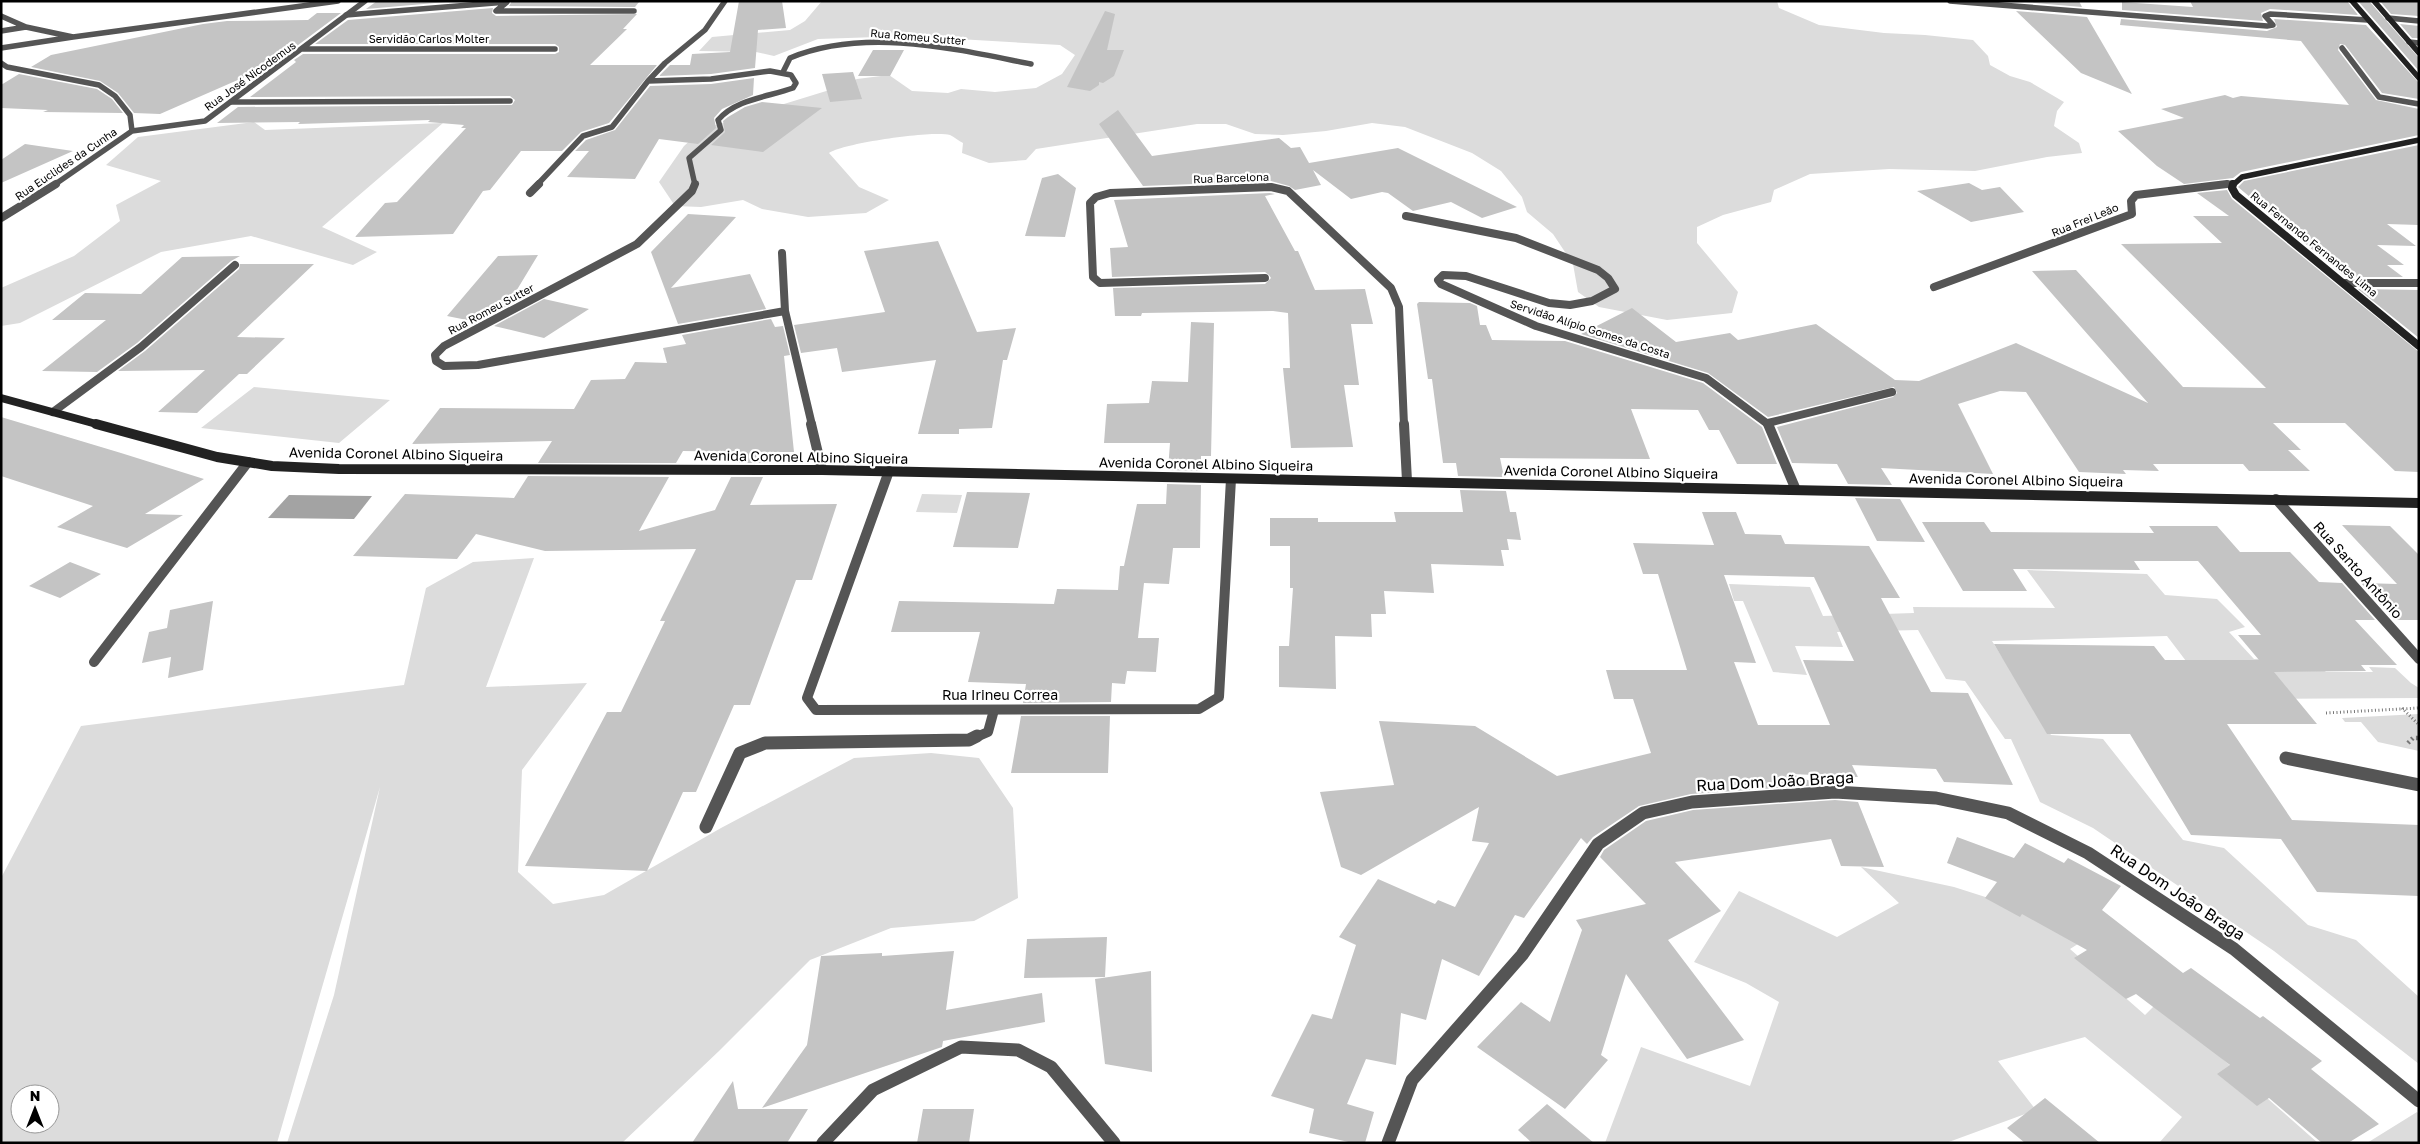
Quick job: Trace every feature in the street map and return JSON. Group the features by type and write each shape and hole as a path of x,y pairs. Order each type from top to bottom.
{"main road":[{"path":"2352,1 2419,78"},
{"path":"2374,1 2419,53"},
{"name":"Rua Fernando Fernandes Lima","path":"2419,140 2242,177 2233,183 2232,188 2236,194 2419,346"},
{"name":"Avenida Coronel Albino Siqueira","path":"1,398 217,457 272,466 889,471 2419,502"}],"street":[{"path":"1,48 304,3 338,1"},
{"name":"Rua José Nicodemus","path":"132,131 205,121 365,1"},
{"path":"530,194 583,136 612,127 664,63 705,30 725,1"},
{"path":"1950,1 2266,26 2273,25 2266,16 2270,14 2368,20"},
{"path":"346,15 507,2 496,11 634,11"},
{"path":"1,16 26,26 73,37"},
{"path":"2388,18 2419,21"},
{"path":"1,32 26,26"},
{"path":"2409,42 2419,43"},
{"name":"Rua Romeu Sutter","path":"785,311 478,365 444,366 436,361 435,355 444,346 637,244 692,192 695,185 689,158 694,150 715,138 722,130 718,120 722,113 738,105 792,88 796,83 792,75 783,72 790,58 813,49 880,44 976,53 1031,64"},
{"name":"Servidão Carlos Molter","path":"303,49 555,48"},
{"path":"2342,48 2379,97 2419,104"},
{"name":"Rua Euclides da Cunha","path":"1,63 7,66 99,85 115,96 130,115 132,131 74,172 1,218"},
{"path":"648,82 783,72"},
{"path":"231,102 510,101"},
{"name":"Rua Frei Leão","path":"1934,287 2132,214 2131,201 2136,195 2233,183"},
{"name":"Rua Barcelona","path":"1265,278 1100,283 1093,277 1090,203 1093,198 1099,195 1110,193 1271,187 1282,188 1288,191 1390,288 1400,307 1407,481"},
{"name":"Servidão Alípio Gomes da Costa","path":"1406,216 1516,238 1598,270 1608,278 1615,289 1601,299 1581,305 1567,306 1530,299 1460,275 1444,275 1438,280 1441,284 1494,309 1536,326 1706,378 1768,423"},
{"path":"782,253 785,311 822,470"},
{"path":"53,412 141,347 235,265"},
{"path":"2344,283 2419,284"},
{"path":"1796,490 1768,423 1892,392"},
{"path":"94,662 248,462"},
{"name":"Rua Irineu Correa","path":"889,471 807,698 816,710 1199,709 1219,697 1231,479"},
{"name":"Rua Santo Antônio","path":"2276,499 2419,659"},
{"path":"706,827 740,753 765,744 969,740 988,732 994,710"},
{"path":"2286,758 2419,785"},
{"name":"Rua Dom João Braga","path":"1388,1143 1412,1080 1522,955 1598,844 1643,813 1692,802 1835,792 1936,798 2008,813 2088,853 2234,949 2419,1101"},
{"path":"823,1143 873,1090 961,1047 1018,1050 1051,1067 1114,1143"}],"path":[{"path":"2402,708 2419,725"},
{"path":"2326,712 2419,708"},
{"path":"2408,744 2413,738 2419,738"}],"shaded area":[{"path":"822,1 1777,1 1779,8 1819,25 1884,33 1973,40 1988,56 1990,65 2010,76 2030,82 2064,102 2057,111 2054,126 2079,143 2082,153 2047,157 1975,171 1889,169 1810,174 1774,190 1771,202 1723,215 1697,227 1697,243 1738,292 1732,313 1667,320 1599,307 1578,292 1573,264 1553,234 1527,212 1522,197 1501,171 1472,153 1405,127 1372,123 1326,131 1283,135 1255,134 1226,124 1197,124 1036,149 1026,160 989,163 962,153 963,143 950,135 926,134 908,136 852,145 829,153 859,187 889,200 866,213 808,217 762,209 743,200 701,207 675,206 659,182 684,146 703,129 836,88 857,79 889,75 912,91 948,93 961,89 995,92 1036,88 1062,74 1075,55 1060,45 907,36 818,39 774,56 756,52 699,51 712,37 790,30 805,21"},
{"path":"254,122 265,130 443,123 322,227 377,252 353,265 251,236 161,252 20,323 1,326 1,288 74,256 120,221 116,205 161,181 106,165 138,137"},
{"path":"254,387 390,400 339,443 201,428"},
{"path":"922,494 962,495 957,513 916,512"},
{"path":"289,495 372,496 354,519 268,518"},
{"path":"534,558 486,687 587,683 522,770 518,872 553,904 604,895 721,828 854,758 931,753 979,758 1013,808 1018,898 974,921 891,928 810,960 719,1051 622,1143 287,1143 334,995 380,787 277,1143 1,1143 1,878 81,726 404,685 426,588 473,562"},
{"path":"2027,570 2147,574 2165,595 2217,599 2245,627 2229,632 2254,659 2310,657 2326,672 2373,672 2369,667 2395,668 2419,688 2419,698 2265,699 2186,661 2167,636 1992,641 2051,735 2103,739 2183,840 2224,848 2308,925 2356,940 2419,997 2419,1064 2274,951 2093,828 2040,802 2011,739 2005,739 1965,681 1946,679 1918,630 1837,632 1843,647 1795,646 1807,675 1773,672 1743,601 1734,601 1729,584 1810,587 1823,616 1914,613 1913,607 2055,608"},
{"path":"2419,714 2419,751 2378,742 2361,722 2345,722 2342,718"},
{"path":"1861,867 1954,887 2048,917 2100,930 2070,949 2145,1015 2158,1002 2318,1143 2159,1143 2182,1117 2085,1037 1998,1061 2036,1110 1946,1143 1605,1143 1641,1047 1750,1086 1779,1002 1746,983 1694,962 1739,891 1837,937 1899,903"},
{"path":"2417,1112 2419,1114 2419,1143 2367,1143"}],"building":[{"path":"377,1 458,1 366,9"},
{"path":"512,1 639,2 635,7 509,6"},
{"path":"739,1 782,1 786,28 758,30 755,68 711,74 659,76 670,65 690,65 692,54 730,52"},
{"path":"2013,1 2079,1 2082,7"},
{"path":"2190,1 2347,1 2358,15 2270,9 2261,13 2263,21 2122,10 2122,2 2193,7"},
{"path":"2358,1 2369,1 2419,58 2419,71"},
{"path":"2380,1 2419,1 2419,16 2391,14"},
{"path":"493,8 492,13 496,16 637,14 623,29 627,29 590,65 657,65 609,123 581,132 562,151 521,151 490,190 483,191 453,234 355,237 385,203 397,202 466,128 461,128 464,125 428,122 430,120 298,124 300,122 217,123 238,107 512,105 515,100 510,96 250,97 296,62 294,60 303,54 555,54 559,52 559,47 555,44 315,44 348,20"},
{"path":"1105,11 1115,14 1107,50 1124,50 1114,76 1103,83 1099,82 1099,85 1090,91 1067,87"},
{"path":"2016,11 2087,17 2132,94 2081,73"},
{"path":"317,13 341,13 270,66 160,114 134,113 118,93 100,81 31,67 51,55 203,24 227,21 308,20"},
{"path":"2121,19 2267,31 2277,27 2274,19 2366,25 2419,83 2419,99 2382,93 2345,45 2340,44 2338,50 2376,100 2419,109 2419,135 2241,172 2233,178 2184,184 2157,166 2118,131 2184,118 2161,109 2225,95 2233,98 2241,96 2349,105 2301,41 2120,25"},
{"path":"2400,24 2419,26 2419,38 2412,38"},
{"path":"873,50 904,50 890,76 858,76"},
{"path":"853,72 862,99 830,102 822,74"},
{"path":"19,74 97,89 112,99 123,113 43,112 48,110 1,108 1,85"},
{"path":"754,78 753,95 722,109 714,118 716,128 698,144 659,139 635,179 567,177 589,151 575,151 586,140 615,130 650,86 711,84"},
{"path":"762,102 822,108 763,152 711,145 725,132 723,121 745,107"},
{"path":"1118,110 1152,156 1279,138 1291,148 1300,147 1309,163 1398,148 1517,207 1482,218 1451,202 1413,211 1388,193 1382,192 1351,199 1313,170 1321,185 1295,190 1289,186 1271,181 1143,186 1099,124"},
{"path":"25,144 73,151 1,183 1,160"},
{"path":"2419,145 2419,225 2387,224 2416,246 2377,245 2404,265 2387,265 2403,277 2345,277 2238,187 2244,181"},
{"path":"1058,174 1076,188 1065,237 1025,236 1042,178"},
{"path":"1969,183 1982,190 2000,187 2024,212 1971,222 1917,191"},
{"path":"2227,190 2232,199 2419,352 2419,472 2395,471 2345,423 2273,423 2301,450 2288,450 2310,471 2249,471 2243,464 2153,464 2159,471 2123,470 2126,474 2079,472 2026,392 2000,391 1958,404 1993,474 1881,468 1892,485 1848,484 1837,464 1792,463 1777,427 1893,397 1897,393 1894,387 1768,417 1708,373 1581,334 1632,308 1676,342 1730,333 1738,340 1816,324 1895,380 1919,381 2016,343 2148,403 2032,271 2076,270 2183,387 2266,388 2121,244 2222,243 2193,216 2229,216 2197,193"},
{"path":"1275,194 1265,196 1295,251 1298,251 1315,290 1365,289 1373,324 1351,324 1359,385 1344,385 1353,447 1291,448 1283,368 1290,368 1288,313 1273,311 1142,313 1141,316 1115,316 1113,288 1265,284 1271,278 1265,272 1112,277 1110,248 1128,247 1114,200"},
{"path":"688,214 736,217 671,288 750,274 766,309 678,324 651,252"},
{"path":"938,241 977,332 1016,328 1007,360 1003,360 992,428 959,429 959,434 918,434 936,360 842,372 837,348 801,353 794,325 885,312 864,251"},
{"path":"538,255 515,293 528,295 477,322 447,316 498,256"},
{"path":"240,256 231,261 137,343 97,372 42,371 106,320 52,320 85,293 141,294 182,257"},
{"path":"240,264 314,264 237,337 285,338 247,374 239,374 197,413 158,412 205,370 118,371 145,351 239,269"},
{"path":"2358,289 2419,290 2419,338"},
{"path":"544,299 589,309 544,338 494,326"},
{"path":"1419,302 1470,303 1477,306 1480,325 1486,325 1492,340 1565,341 1703,383 1762,427 1777,464 1737,464 1719,430 1709,430 1698,410 1631,409 1650,459 1500,458 1504,477 1458,476 1456,463 1443,463 1432,379 1428,379 1417,304"},
{"path":"771,319 775,327 783,326 790,355 784,356 794,452 774,452 769,463 738,463 744,452 683,451 676,463 538,463 552,441 412,444 440,408 574,409 591,380 625,379 635,362 667,363 663,348 686,344 682,335"},
{"path":"1191,322 1214,323 1211,456 1201,456 1201,471 1168,470 1170,443 1104,443 1107,404 1149,403 1152,381 1188,382"},
{"path":"1,417 204,479 145,514 183,515 127,548 57,527 93,506 1,476"},
{"path":"528,476 669,477 639,531 715,510 731,477 763,477 750,505 837,504 812,580 796,580 750,705 734,705 696,792 683,792 647,871 525,866 607,712 621,712 665,621 660,621 696,549 545,551 476,534 457,559 353,556 405,494 514,498"},
{"path":"1167,484 1201,485 1200,548 1173,548 1169,584 1144,583 1138,638 1159,638 1156,672 1127,671 1125,684 1112,683 1111,702 1023,703 1026,684 968,682 980,632 891,632 899,601 1054,604 1057,589 1118,590 1120,566 1124,566 1137,504 1166,504"},
{"path":"1460,490 1506,491 1510,512 1516,512 1521,540 1507,539 1509,550 1501,550 1504,566 1431,564 1434,593 1384,591 1386,614 1371,614 1372,637 1335,636 1336,689 1279,687 1279,646 1289,646 1293,588 1290,588 1290,546 1270,546 1270,518 1318,518 1318,522 1396,522 1394,512 1463,512"},
{"path":"967,492 1030,493 1018,548 953,547"},
{"path":"1855,498 1900,499 1925,542 1877,541"},
{"path":"1702,512 1736,512 1745,534 1781,535 1785,544 1869,546 1900,598 1881,598 1931,692 1968,693 2013,785 1944,782 1936,769 1852,765 1858,777 1792,774 1821,785 1691,794 1639,806 1593,837 1587,844 1581,838 1524,918 1515,915 1479,976 1442,959 1426,1020 1401,1013 1396,1065 1366,1059 1347,1104 1374,1112 1365,1143 1353,1143 1309,1133 1314,1109 1271,1096 1312,1014 1332,1019 1356,945 1339,937 1378,879 1435,904 1438,900 1455,907 1489,843 1472,841 1479,807 1361,875 1341,867 1320,792 1394,785 1379,721 1475,726 1557,776 1651,753 1633,699 1614,699 1606,670 1687,670 1658,574 1643,574 1633,543 1714,545","holes":["1724,575 1814,577 1854,661 1803,660 1830,725 1758,725 1734,662 1756,663"]},
{"path":"1922,522 1984,522 1991,532 2154,533 2149,526 2217,526 2240,552 2290,552 2319,582 2342,583 2375,620 2355,620 2397,665 2361,665 2366,671 2274,672 2317,724 2227,724 2292,820 2419,825 2419,896 2317,892 2281,839 2191,835 2130,734 2047,734 1994,644 2154,646 2165,660 2259,660 2238,635 2261,635 2198,561 2134,561 2140,570 2013,569 2027,591 1963,591"},
{"path":"2342,525 2390,526 2419,555 2419,620 2394,620 2361,583 2397,584"},
{"path":"70,562 101,574 60,598 29,586"},
{"path":"213,601 203,670 168,678 171,657 142,663 149,632 167,628 170,610"},
{"path":"1021,716 1110,716 1108,773 1011,773"},
{"path":"1835,800 1858,802 1884,867 1841,866 1831,839 1675,862 1721,911 1668,940 1744,1040 1687,1059 1626,974 1601,1055 1608,1060 1565,1109 1477,1047 1521,1002 1550,1022 1582,930 1576,920 1646,904 1600,857 1604,850 1646,821 1693,810"},
{"path":"1957,837 2014,858 2025,843 2064,863 2068,858 2121,886 2102,910 2183,973 2191,968 2260,1018 2263,1016 2322,1061 2311,1069 2379,1124 2348,1143 2322,1143 2269,1098 2257,1106 2217,1074 2230,1065 2136,994 2126,999 2074,958 2087,950 2022,914 2020,917 1985,898 1997,882 1947,863"},
{"path":"1107,937 1105,977 1024,978 1027,939"},
{"path":"954,951 946,1010 1042,993 1045,1022 943,1041 942,1047 762,1108 807,1045 821,956 882,953 882,956"},
{"path":"1151,971 1152,1072 1105,1064 1095,979"},
{"path":"733,1081 738,1109 808,1109 787,1143 692,1143"},
{"path":"2045,1098 2100,1143 2025,1143 2007,1128"},
{"path":"1547,1104 1594,1143 1532,1143 1518,1130"},
{"path":"923,1109 974,1109 969,1143 917,1143"}]}
